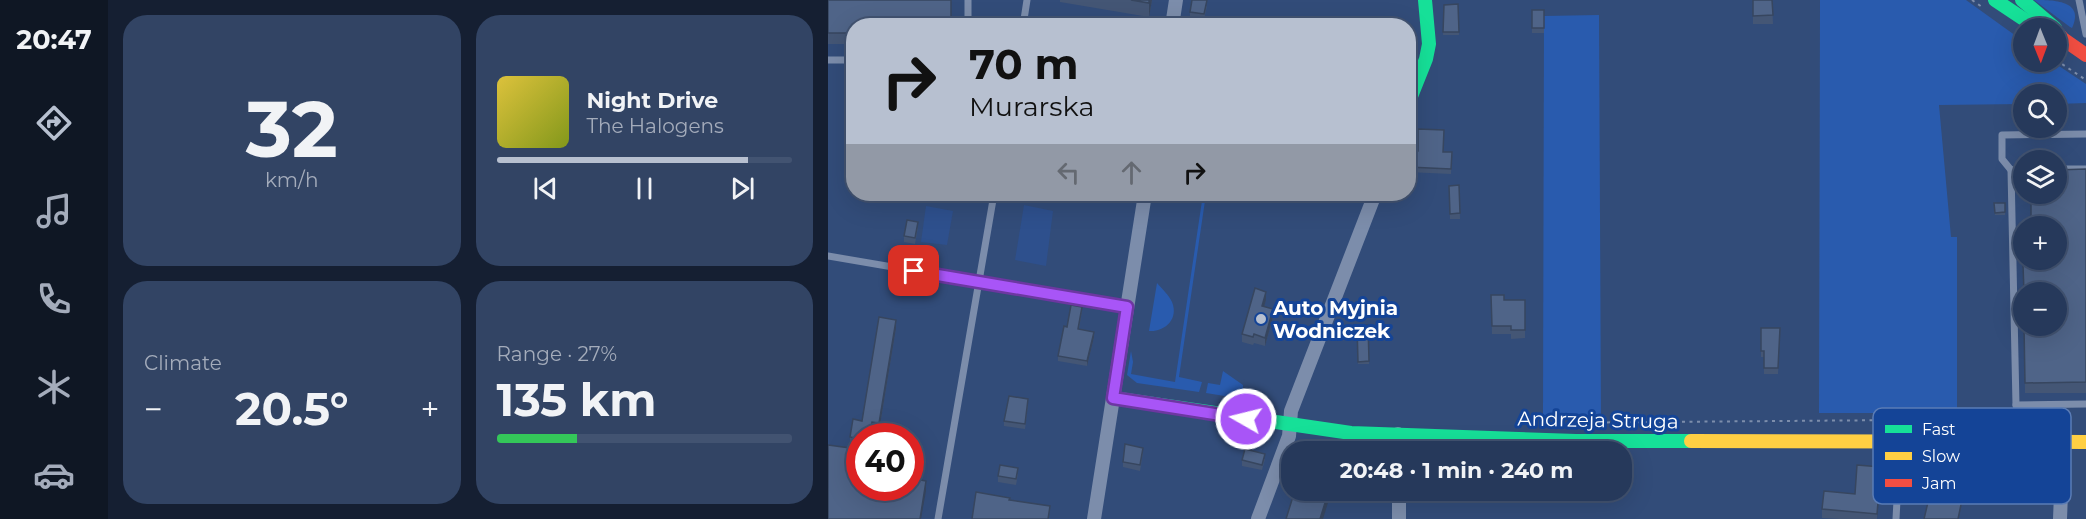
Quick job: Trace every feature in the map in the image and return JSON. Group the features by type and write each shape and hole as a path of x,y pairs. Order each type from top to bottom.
{"street":[{"path":"1173,18 1176,0"},
{"path":"1416,84 1429,44 1425,0"},
{"path":"1995,0 2022,18"},
{"path":"2022,0 2044,18"},
{"path":"2067,41 2086,55"},
{"path":"1094,519 1144,201"},
{"path":"1258,519 1290,436 1292,411 1372,201"},
{"name":"Andrzeja Struga","path":"1113,398 1351,432 1576,441 1873,440"},
{"path":"1398,434 1398,441"},
{"name":"Andrzeja Struga","path":"2071,443 2086,442"},
{"path":"1399,501 1399,519"},
{"path":"2060,519 2061,504"}],"lane":[{"path":"968,0 968,18"},
{"path":"1024,18 1027,0"},
{"path":"2079,0 2086,34"},
{"path":"828,60 846,60"},
{"path":"2017,408 2011,170 2002,159 2002,135 2086,134"},
{"path":"2067,169 2086,169"},
{"path":"938,519 993,201"},
{"path":"828,256 1127,307"},
{"path":"2016,405 2086,404"},
{"path":"1896,519 1897,504"}],"path":[{"path":"2067,67 2086,80"}],"shaded area":[{"path":"1820,0 1966,0 2013,34 2013,72 2067,71 2086,84 2086,103 2067,104 2067,84 2013,84 2013,104 1939,105 1951,237 1957,237 1957,408 1873,408 1873,413 1819,413"},
{"path":"2034,0 2058,1 2071,7 2075,19 2072,28 2067,25 2067,18 2058,18"},
{"path":"1599,15 1601,416 1543,416 1544,16"},
{"path":"1202,201 1205,201 1179,377 1202,382 1199,392 1137,383 1127,375 1131,351 1133,362 1131,374 1175,382"},
{"path":"1024,205 1053,211 1046,266 1015,260"},
{"path":"926,206 953,211 947,245 921,242"},
{"path":"1157,283 1171,299 1174,314 1165,327 1149,331"},
{"path":"1223,371 1243,385 1243,399 1206,393 1208,383 1220,385"}],"building":[{"path":"828,0 951,0 951,18 846,18 846,33 828,33"},
{"path":"1131,0 1149,0 1149,3"},
{"path":"1192,0 1207,0 1204,14 1190,12"},
{"path":"1753,0 1772,0 1773,15 1753,16"},
{"path":"1458,4 1459,32 1443,32 1444,5"},
{"path":"1532,10 1544,10 1544,28 1532,28"},
{"path":"1418,129 1444,130 1443,152 1452,152 1451,169 1416,167 1416,151 1418,151"},
{"path":"2086,169 2086,382 2025,383 2024,336 2067,336 2067,282 2024,282 2023,270 2067,270 2067,216 2031,216 2031,204 2067,204 2067,170"},
{"path":"1459,185 1460,213 1450,214 1449,186"},
{"path":"1994,203 2005,203 2005,212 1995,213"},
{"path":"907,220 918,222 915,238 904,236"},
{"name":"Auto Myjnia Wodniczek","path":"1255,288 1266,292 1262,306 1273,309 1265,338 1254,334 1253,337 1242,334"},
{"path":"1491,295 1504,295 1504,300 1525,300 1525,330 1511,330 1511,326 1492,326"},
{"path":"1071,305 1082,307 1078,329 1094,332 1087,361 1058,356"},
{"path":"879,317 896,320 879,423 852,423 853,419 862,421"},
{"path":"1357,325 1368,325 1369,361 1358,362"},
{"path":"1761,328 1780,328 1778,368 1764,368"},
{"path":"1009,396 1028,399 1025,424 1004,421"},
{"path":"1125,444 1143,448 1140,465 1123,462"},
{"path":"828,445 846,447 846,501 923,501 920,519 828,519"},
{"path":"1245,449 1265,454 1262,465 1242,460"},
{"path":"1000,465 1018,468 1016,479 998,476"},
{"path":"1857,465 1873,466 1873,504 1878,504 1877,514 1822,509 1824,491 1855,494"},
{"path":"976,492 1050,506 1048,519 972,519"},
{"path":"1292,501 1326,501 1320,519 1286,519"},
{"path":"1928,504 1961,504 1958,519 1924,519"}],"traffic: fast":[{"path":"1416,84 1429,44 1425,0"},
{"path":"1995,0 2022,18"},
{"path":"2022,0 2043,18"},
{"path":"1113,398 1351,433 1576,441 1691,441"}],"traffic: slow":[{"path":"1691,441 1873,441"},
{"path":"2071,442 2086,442"}],"traffic: jam":[{"path":"2067,42 2086,55"}],"place":[{"name":"Auto Myjnia Wodniczek","path":"1261,319"}],"route":[{"path":"914,271 1127,307 1113,398 1246,419"}]}
